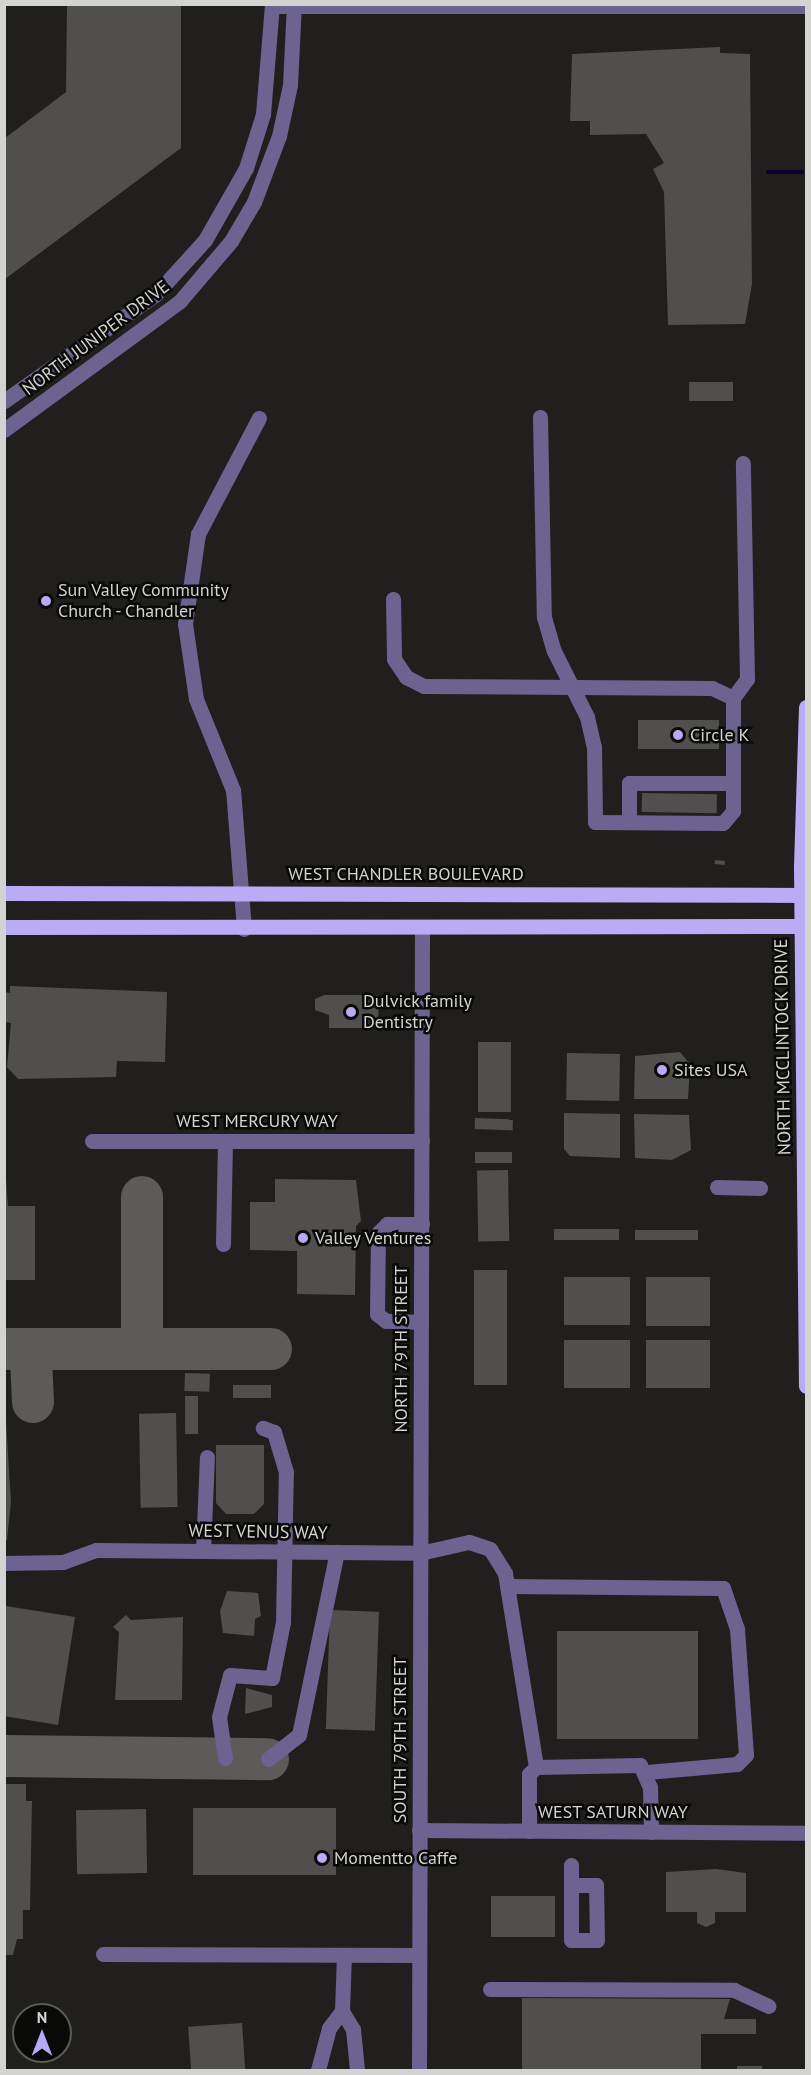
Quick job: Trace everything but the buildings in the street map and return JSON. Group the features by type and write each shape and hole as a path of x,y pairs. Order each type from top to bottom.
{"main road":[{"name":"NORTH MCCLINTOCK DRIVE","path":"807,707 804,895 807,1386"},
{"name":"WEST CHANDLER BOULEVARD","path":"4,893 804,895"},
{"path":"4,927 244,929 804,926"}],"street":[{"path":"272,5 807,6"},
{"name":"NORTH JUNIPER DRIVE","path":"4,400 137,309 206,240 246,168 267,93 272,5"},
{"name":"NORTH JUNIPER DRIVE","path":"4,430 151,325 217,261 255,201 287,106 294,5"},
{"path":"137,309 151,325"},
{"path":"540,417 544,617 554,651 576,687 594,747 595,822 723,823 734,811 733,698 747,679 743,463"},
{"path":"244,929 243,893 233,790 196,699 185,624 198,534 259,418"},
{"path":"393,598 394,659 406,677 424,686 712,688 733,698"},
{"path":"629,822 629,783 733,783"},
{"name":"NORTH 79TH STREET","path":"420,1553 422,928"},
{"name":"WEST MERCURY WAY","path":"92,1141 422,1141"},
{"path":"223,1244 225,1141"},
{"path":"717,1186 760,1188"},
{"path":"421,1322 386,1321 377,1314 378,1233 387,1224 422,1224"},
{"path":"225,1758 219,1718 230,1675 273,1678 289,1552 286,1472 274,1432 263,1428"},
{"path":"203,1551 207,1457"},
{"name":"WEST VENUS WAY","path":"4,1563 63,1562 96,1550 420,1553 469,1542 490,1549 507,1586 536,1767"},
{"path":"268,1759 299,1735 337,1552"},
{"name":"SOUTH 79TH STREET","path":"419,2070 420,1553"},
{"path":"507,1586 723,1588 737,1629 746,1755 737,1764 647,1772"},
{"path":"529,1831 530,1774 536,1767 639,1765 647,1772 651,1832"},
{"name":"WEST SATURN WAY","path":"419,1830 807,1833"},
{"path":"571,1864 571,1885"},
{"path":"103,1954 419,1955"},
{"path":"344,1955 342,2011 353,2029 357,2070"},
{"path":"490,1989 734,1990 768,2006"},
{"path":"318,2070 329,2028 342,2011"}],"waterway":[{"path":"768,172 802,172"}],"taxiway":[{"path":"142,1197 142,1349"},
{"path":"4,1349 271,1349"},
{"path":"21,1349 31,1359 33,1402"},
{"path":"4,1756 268,1759"}],"place":[{"name":"Sun Valley Community Church - Chandler","path":"46,601"},
{"name":"Circle K","path":"678,735"},
{"name":"Dulvick family Dentistry","path":"351,1012"},
{"name":"Sites USA","path":"662,1070"},
{"name":"Valley Ventures","path":"303,1238"},
{"name":"Momentto Caffe","path":"322,1858"}]}
